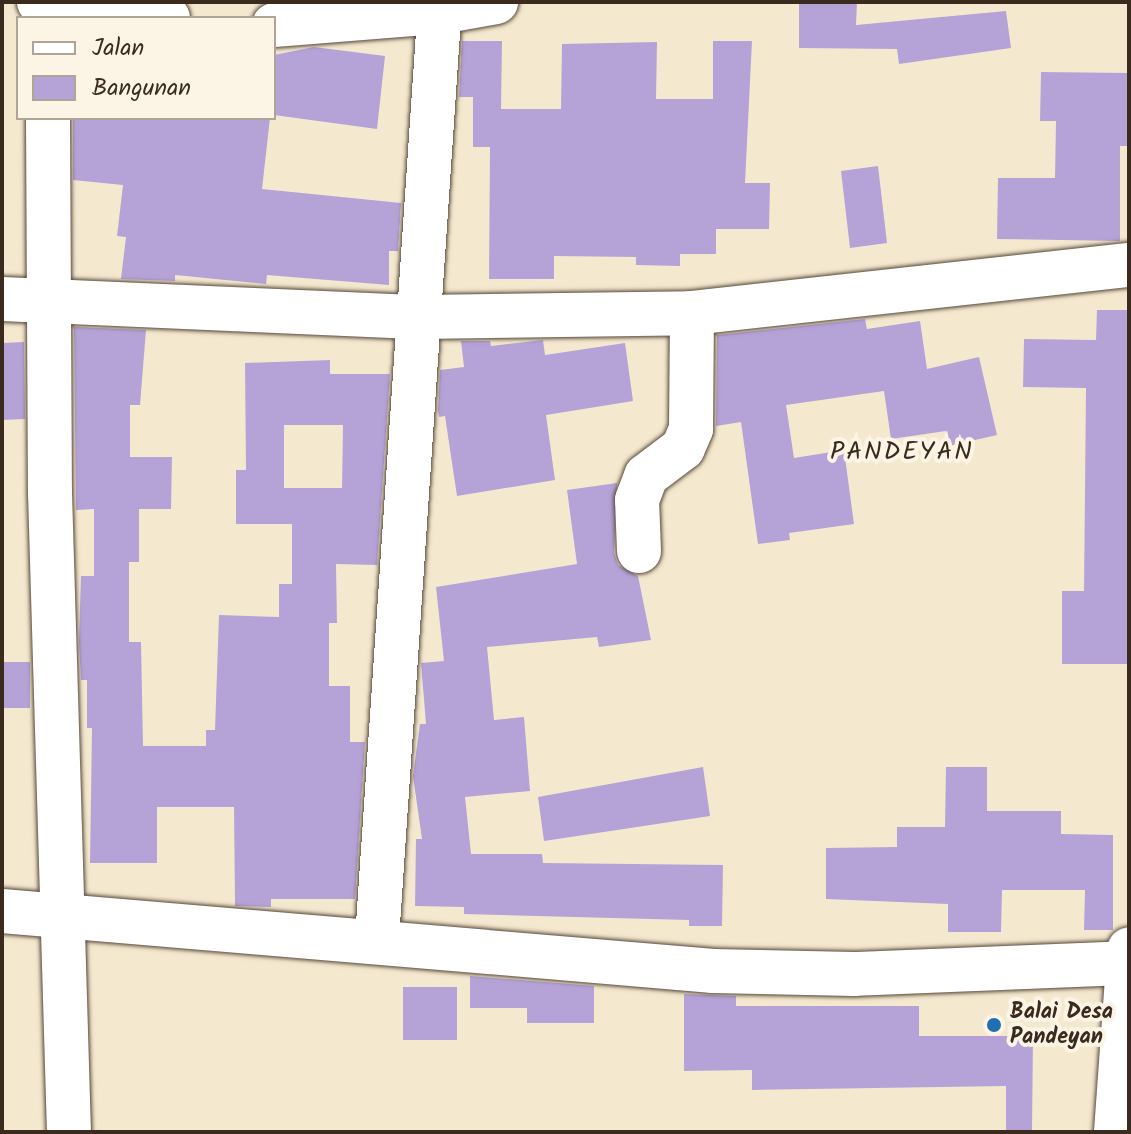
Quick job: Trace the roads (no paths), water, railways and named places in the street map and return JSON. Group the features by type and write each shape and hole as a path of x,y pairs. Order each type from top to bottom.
{"street":[{"path":"39,2 153,16"},
{"path":"276,25 496,2"},
{"path":"377,939 440,7"},
{"path":"48,120 57,838 64,914 69,1132"},
{"path":"2,299 420,317 692,313 1129,265"},
{"path":"639,551 637,500 646,476 683,448 691,429 692,313"},
{"path":"2,911 377,939 753,972 854,974 1128,956 1116,1132"}],"place":[{"name":"Balai Desa Pandeyan","path":"994,1025"}],"district":[{"name":"PANDEYAN","path":"902,453"}]}
